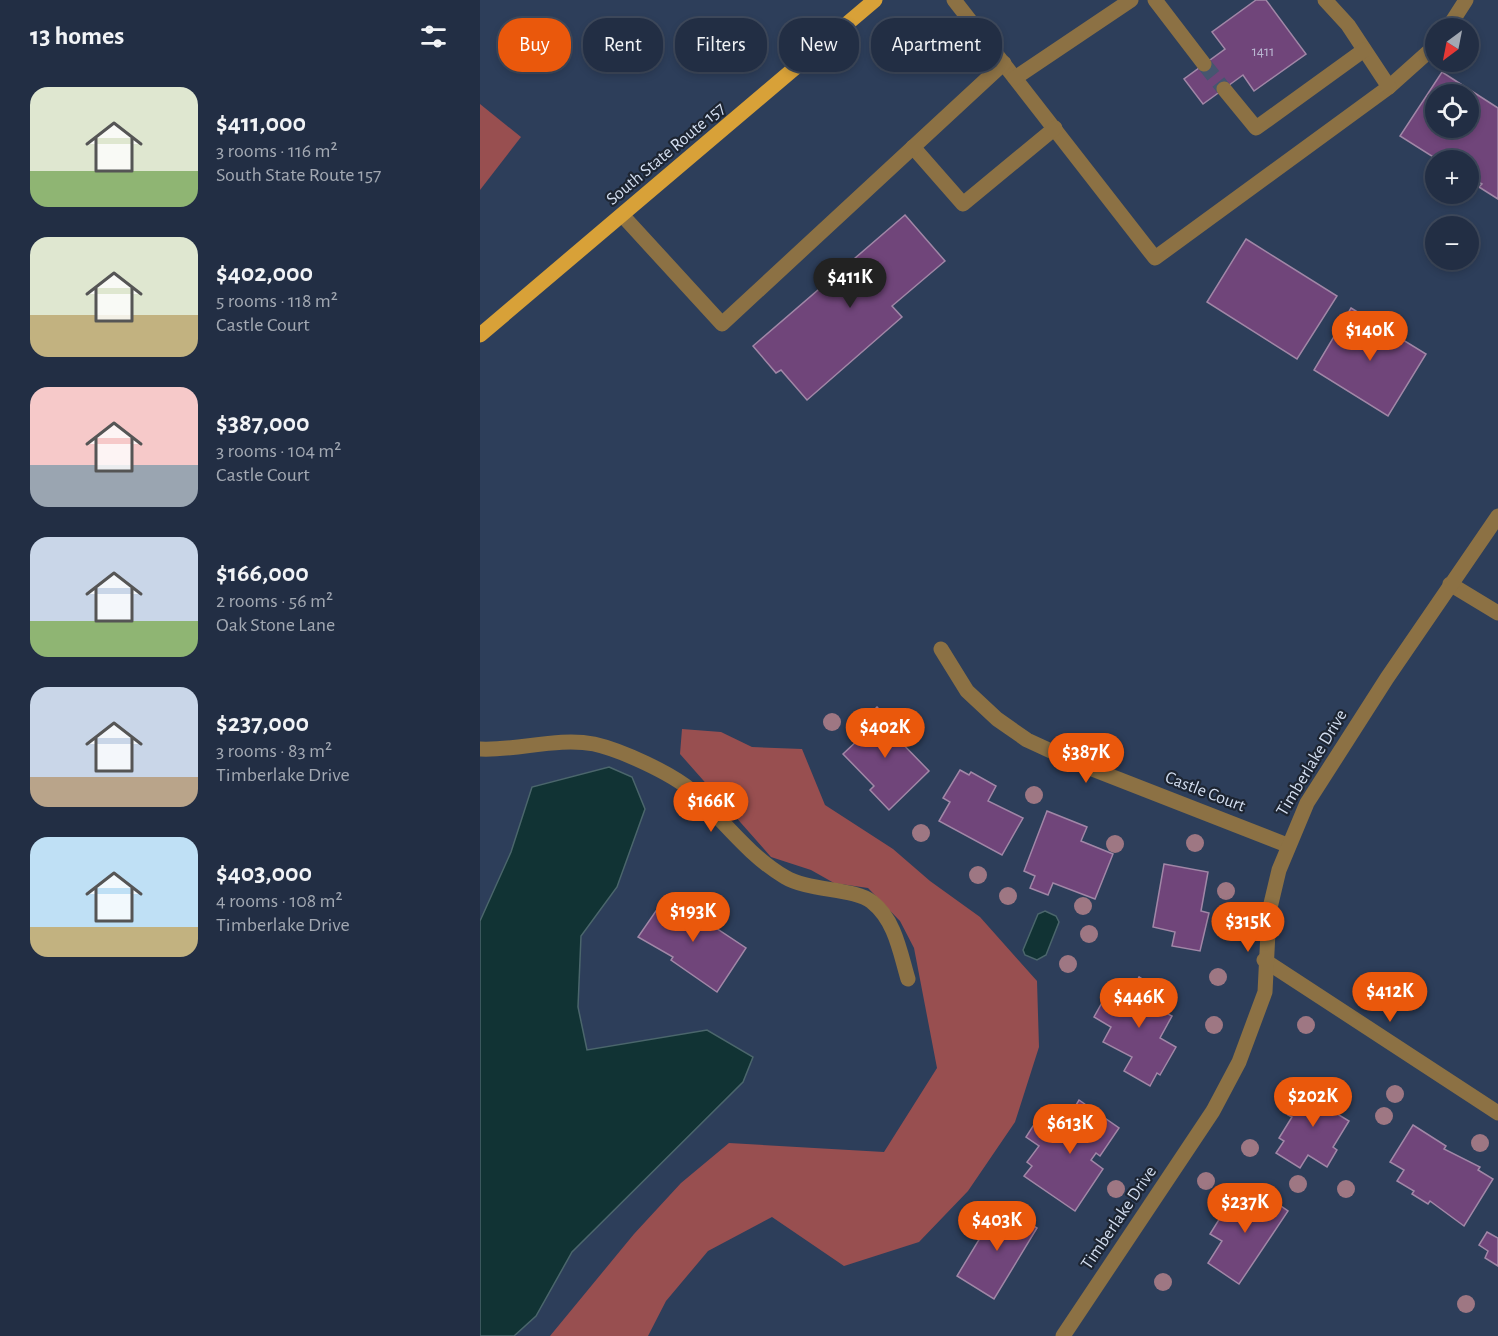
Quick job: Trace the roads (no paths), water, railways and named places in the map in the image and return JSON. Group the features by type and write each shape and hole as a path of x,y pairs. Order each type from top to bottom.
{"main road":[{"name":"South State Route 157","path":"480,335 875,0"}],"street":[{"path":"954,0 1155,258 1389,87 1425,55"},
{"path":"1015,78 1131,0"},
{"path":"1155,0 1204,64"},
{"path":"1325,0 1348,25 1389,87"},
{"path":"1454,18 1466,0"},
{"path":"1224,89 1256,128 1364,50"},
{"path":"622,216 722,324 1004,63"},
{"path":"913,147 963,204 1055,128"},
{"name":"Timberlake Drive","path":"1064,1336 1214,1111 1239,1062 1265,992 1264,960 1269,912 1287,844 1313,793 1450,584 1498,516"},
{"path":"1450,584 1498,613"},
{"name":"Castle Court","path":"940,649 967,691 997,719 1028,740 1088,767 1287,844"},
{"path":"480,749 562,743 593,744 667,775 690,789 760,860 788,879 871,900 885,914 894,932 908,979"},
{"path":"1264,960 1498,1113"}],"tunnel":[{"path":"1204,64 1224,89"}]}
